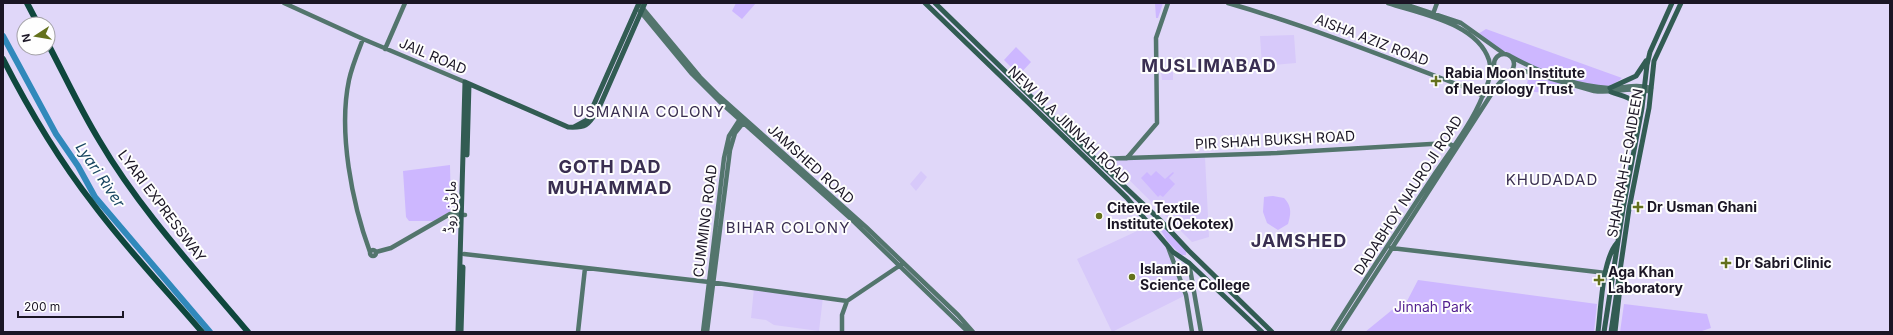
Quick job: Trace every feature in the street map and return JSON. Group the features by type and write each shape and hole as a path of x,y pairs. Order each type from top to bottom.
{"highway":[{"path":"27,3 34,16"},
{"name":"LYARI EXPRESSWAY","path":"54,56 99,140 125,180 162,230 248,332"},
{"path":"3,59 17,87 64,163 93,205 202,332"}],"main road":[{"name":"NEW M A JINNAH ROAD","path":"925,3 1127,198 1178,257 1189,263 1262,332"},
{"name":"NEW M A JINNAH ROAD","path":"935,3 1096,160 1160,220 1189,251 1272,332"},
{"name":"SHAHRAH-E-QAIDEEN","path":"1604,332 1630,168 1640,123 1650,52 1672,3"},
{"name":"SHAHRAH-E-QAIDEEN","path":"1611,332 1621,259 1657,54 1681,3"},
{"name":"JAIL ROAD","path":"467,83 573,128 587,120 641,6"},
{"path":"1610,90 1636,76 1641,71 1650,52"},
{"path":"461,332 467,83"},
{"path":"1610,90 1634,101 1637,105 1640,123"},
{"name":"مارٹن روڈ","path":"458,332 464,214"},
{"path":"1598,332 1606,273 1611,250 1618,242"},
{"path":"1615,332 1623,277 1621,259"}],"street":[{"name":"JAIL ROAD","path":"284,3 294,5 385,49 467,83"},
{"path":"385,49 406,3"},
{"path":"1127,158 1157,123 1156,38 1168,3"},
{"name":"AISHA AZIZ ROAD","path":"1228,3 1283,19 1364,48 1472,90 1483,96"},
{"path":"1388,3 1461,28 1478,41 1497,72 1504,74 1529,72 1591,90 1644,88"},
{"path":"1401,3 1462,23 1503,53 1525,64 1575,82 1610,90 1638,84 1650,90"},
{"path":"1433,14 1437,3"},
{"name":"JAMSHED ROAD","path":"641,6 700,77 742,121 902,264 973,332"},
{"path":"363,39 349,80 346,135 350,180 367,241 373,251 391,248 450,214 464,214"},
{"path":"1492,65 1497,56 1503,53"},
{"path":"1502,80 1510,73 1514,65 1510,56"},
{"name":"DADABHOY NAUROJI ROAD","path":"1332,332 1453,146 1483,96 1492,65"},
{"path":"1338,332 1391,248 1502,80 1504,74"},
{"name":"CUMMING ROAD","path":"707,332 726,146 730,136 742,121"},
{"name":"PIR SHAH BUKSH ROAD","path":"1096,160 1277,153 1448,143 1453,146"},
{"path":"1167,246 1186,295 1192,332"},
{"path":"1391,248 1606,273"},
{"path":"464,254 711,282 847,301"},
{"path":"1189,263 1201,332"},
{"path":"842,332 842,315 847,301 902,264"},
{"name":"JAMSHED ROAD","path":"902,264 968,332"},
{"path":"578,332 585,268"},
{"name":"CUMMING ROAD","path":"702,332 711,282"}],"shaded area":[{"path":"1294,35 1296,63 1262,66 1260,36"},
{"path":"1161,72 1173,72 1173,80 1162,80"},
{"path":"1205,157 1209,237 1192,242 1109,160"},
{"path":"921,171 927,177 916,191 910,184"},
{"name":"Islamia Science College","path":"1150,225 1167,246 1186,295 1112,332 1077,259"},
{"path":"754,288 823,297 819,331 774,325 766,320 751,318"}],"green space":[{"path":"736,3 756,3 742,19 732,11"},
{"path":"1155,3 1163,3 1158,18 1156,18"},
{"path":"1486,29 1622,78 1609,86 1594,87 1552,75 1499,51 1478,34"},
{"path":"1016,47 1031,62 1019,75 1004,60"},
{"path":"1529,72 1575,86 1574,96 1526,91"},
{"path":"450,165 451,211 433,221 409,221 406,217 403,171"},
{"path":"1156,171 1165,179 1173,172 1174,173 1169,178 1175,184 1163,197 1160,195 1158,197 1141,178 1147,172 1151,176"},
{"path":"1273,196 1284,198 1287,201 1290,210 1288,224 1278,230 1267,223 1263,212 1264,197"},
{"path":"1161,226 1186,250 1186,255 1181,255 1168,242 1160,229"},
{"name":"Jinnah Park","path":"1418,280 1597,304 1594,332 1365,332 1403,301 1406,303"},
{"path":"1624,304 1707,314 1711,328 1699,332 1620,332"}],"waterway":[{"name":"Lyari River","path":"3,36 56,134 78,166 95,197 210,332"}],"place":[{"name":"Rabia Moon Institute of Neurology Trust","path":"1436,81"},
{"name":"Dr Usman Ghani","path":"1638,207"},
{"name":"Citeve Textile Institute (Oekotex)","path":"1099,216"},
{"name":"Dr Sabri Clinic","path":"1726,263"},
{"name":"Islamia Science College","path":"1132,277"},
{"name":"Aga Khan Laboratory","path":"1599,280"}],"district":[{"name":"MUSLIMABAD","path":"1209,66"},
{"name":"USMANIA COLONY","path":"649,112"},
{"name":"GOTH DAD MUHAMMAD","path":"610,177"},
{"name":"KHUDADAD","path":"1552,180"},
{"name":"BIHAR COLONY","path":"788,228"},
{"name":"JAMSHED","path":"1299,241"}]}
